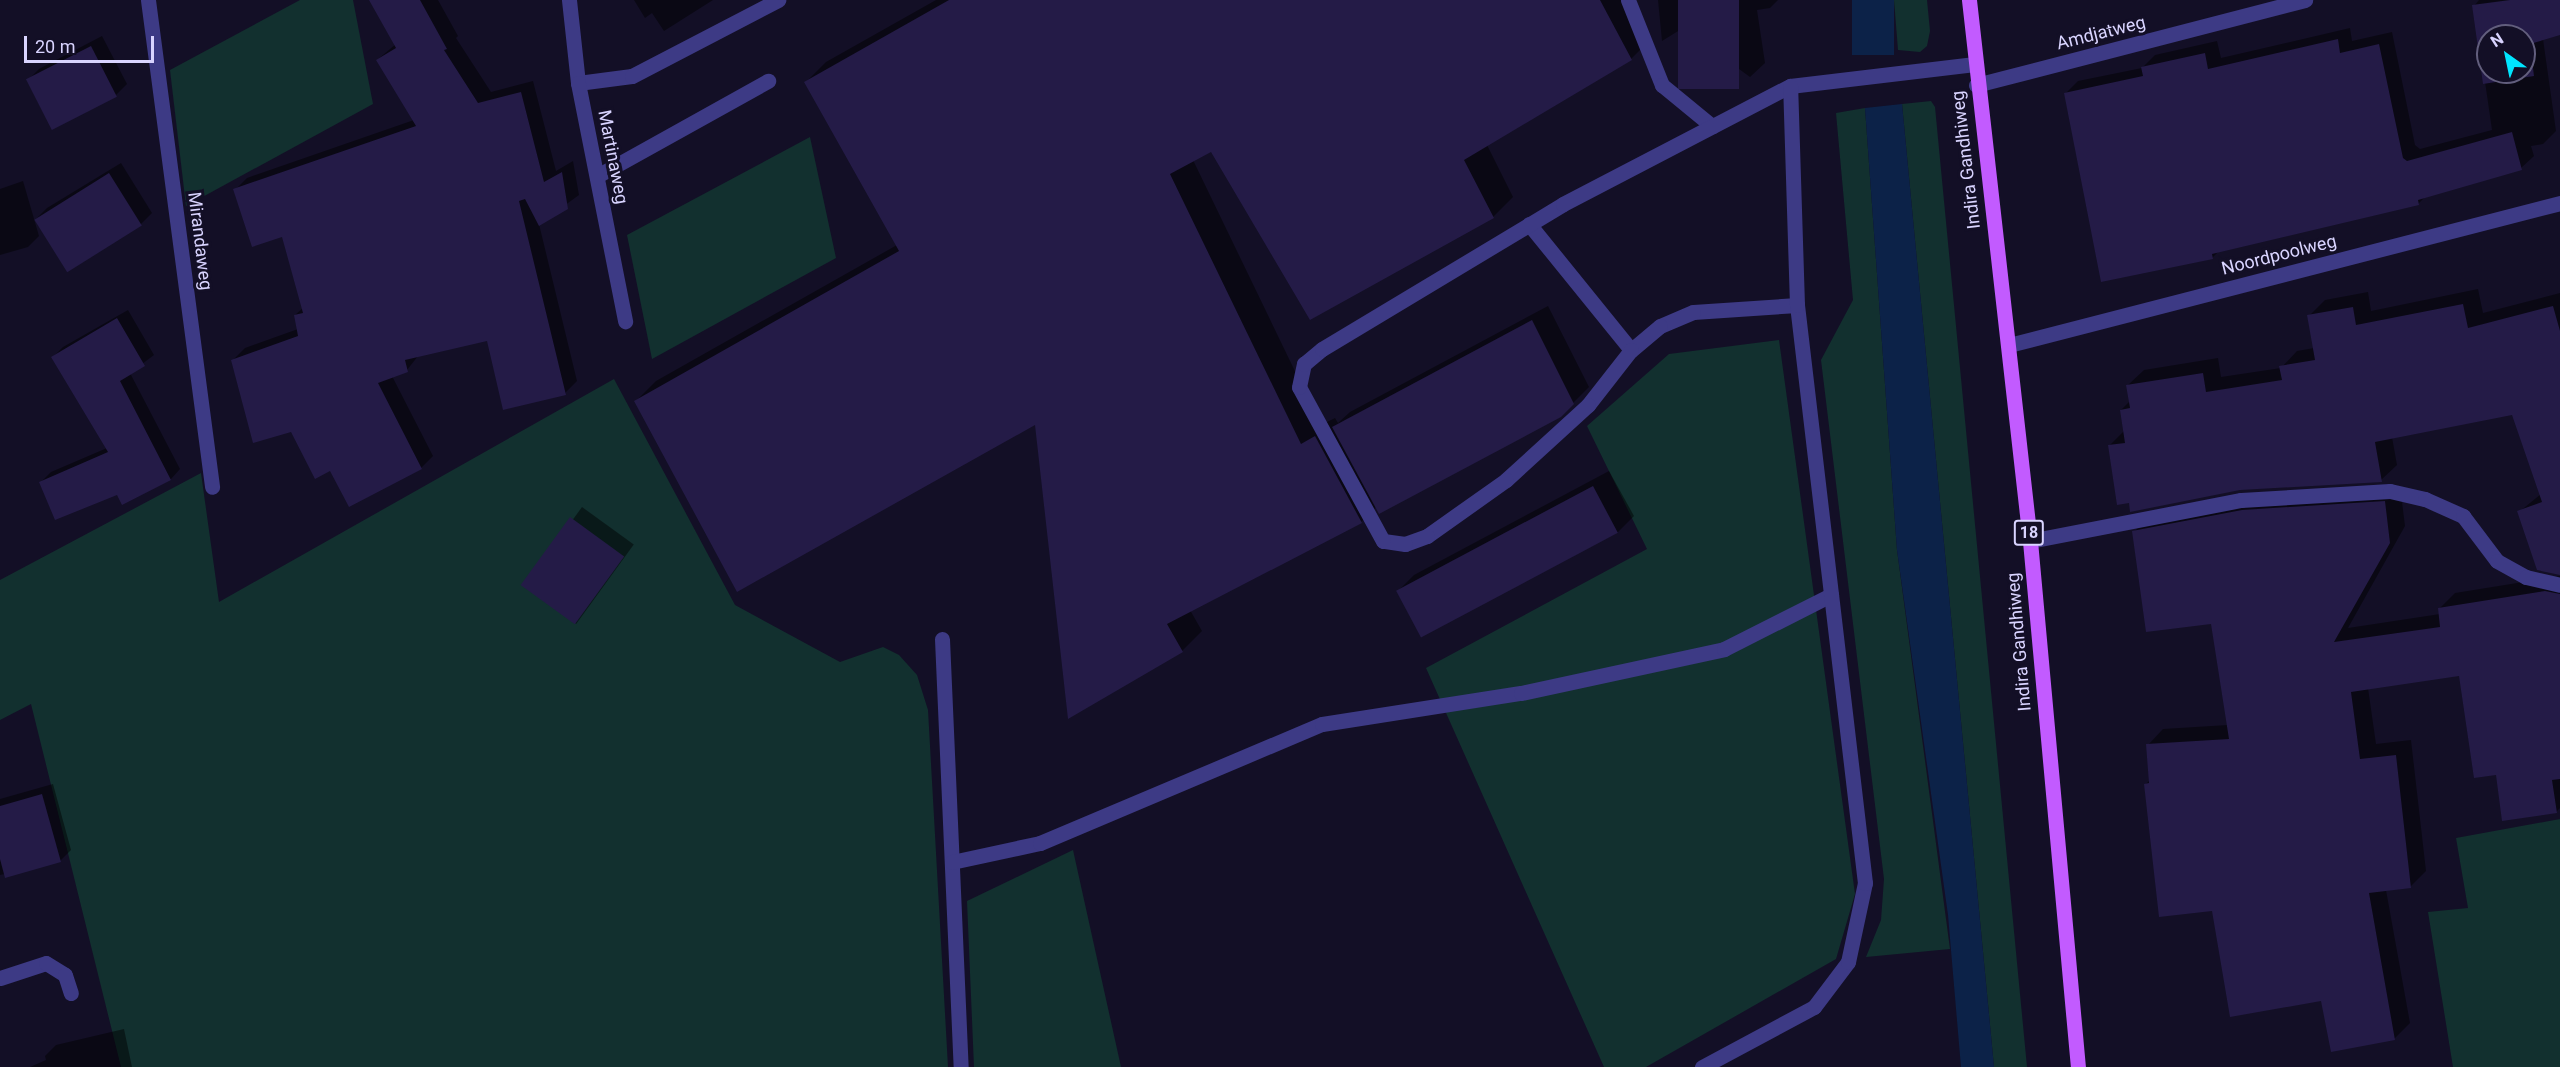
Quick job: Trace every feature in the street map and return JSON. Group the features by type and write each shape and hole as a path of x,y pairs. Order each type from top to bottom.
{"main road":[{"name":"Indira Gandhiweg","path":"1969,0 1976,85 2030,541 2078,1067"}],"street":[{"name":"Mirandaweg","path":"148,0 212,487"},
{"name":"Martinaweg","path":"569,0 579,82 625,321"},
{"path":"579,82 632,76 778,0"},
{"path":"1628,0 1662,85 1712,126"},
{"name":"Amdjatweg","path":"1976,85 2305,0"},
{"path":"1797,305 1693,312 1659,326 1631,350 1588,405 1506,480 1427,536 1405,544 1383,541 1299,387 1304,364 1322,349 1529,224 1790,86 1975,64"},
{"path":"597,176 768,81"},
{"path":"1702,1067 1814,1007 1848,962 1865,883 1797,305 1790,86"},
{"name":"Noordpoolweg","path":"2008,345 2560,203"},
{"path":"1529,224 1631,350"},
{"path":"2030,541 2241,500 2390,491 2425,499 2463,516 2497,561 2526,577 2560,585"},
{"path":"952,862 1040,843 1322,723 1521,693 1724,649 1831,596"},
{"path":"942,639 961,1067"},
{"path":"0,978 46,963 65,975 71,993"}],"green space":[{"path":"300,0 353,0 373,104 186,206 170,70"},
{"path":"1894,0 1927,0 1930,31 1927,46 1920,52 1898,50"},
{"path":"1931,101 1935,107 2027,1067 1994,1067 1902,104"},
{"path":"1865,108 1897,550 1950,949 1866,957 1881,920 1884,879 1821,360 1853,300 1836,113"},
{"path":"810,137 836,258 652,359 627,235"},
{"path":"1779,340 1855,894 1836,959 1646,1067 1604,1067 1426,668 1647,549 1587,426 1669,354"},
{"path":"614,379 735,605 840,662 883,647 899,655 917,675 928,710 948,1067 121,1067 31,704 0,720 0,580 201,473 219,602"},
{"path":"2560,819 2560,1067 2453,1067 2428,912 2468,908 2456,838"},
{"path":"1073,850 1121,1067 974,1067 967,901"}],"water":[{"path":"1852,0 1894,0 1894,55 1852,55"},
{"path":"1902,104 1994,1067 1961,1067 1948,915 1897,550 1865,108"}],"building":[{"path":"369,0 420,0 447,49 444,50 478,103 521,92 544,182 562,172 568,209 539,226 525,199 519,201 566,395 503,410 487,341 405,360 408,372 378,383 422,469 349,507 330,471 315,479 291,432 253,443 231,360 298,336 294,315 303,313 282,237 252,247 233,189 416,126 376,60 396,48"},
{"path":"949,0 1600,0 1632,60 1464,160 1494,218 1310,320 1211,152 1170,174 1301,444 1315,436 1362,523 1167,624 1183,652 1068,719 1035,425 737,592 634,401 899,251 804,82"},
{"path":"1678,0 1739,0 1739,89 1678,89"},
{"path":"2510,0 2560,0 2560,35 2536,42 2536,24 2476,24 2476,34 2472,5"},
{"path":"2338,39 2340,53 2379,44 2403,158 2407,161 2512,132 2522,170 2418,200 2419,205 2212,254 2213,259 2101,282 2064,93 2143,76 2141,67 2205,53 2208,69"},
{"path":"91,46 117,97 52,130 26,79"},
{"path":"109,173 142,226 67,272 34,220"},
{"path":"2463,304 2468,328 2553,306 2560,331 2560,575 2537,570 2517,511 2542,502 2512,415 2375,442 2382,482 2240,490 2130,512 2129,503 2117,505 2108,445 2125,443 2120,410 2130,408 2126,385 2203,373 2206,392 2282,380 2279,366 2315,360 2307,315 2353,307 2356,325"},
{"path":"117,318 145,366 120,381 171,480 122,505 117,495 55,520 39,482 108,452 51,357"},
{"path":"1532,320 1574,404 1561,417 1379,514 1332,427"},
{"path":"1593,486 1618,533 1421,637 1396,591"},
{"path":"2385,501 2390,543 2334,642 2440,627 2438,608 2545,591 2560,594 2560,779 2552,780 2557,813 2502,821 2496,775 2474,778 2459,676 2351,692 2360,759 2396,755 2411,888 2369,893 2395,1040 2331,1052 2321,1001 2230,1017 2212,911 2159,917 2144,784 2149,783 2146,744 2229,739 2211,624 2146,632 2132,531 2242,510"},
{"path":"570,517 624,556 575,624 521,585"},
{"path":"42,794 61,862 5,878 0,859 0,806"}]}
